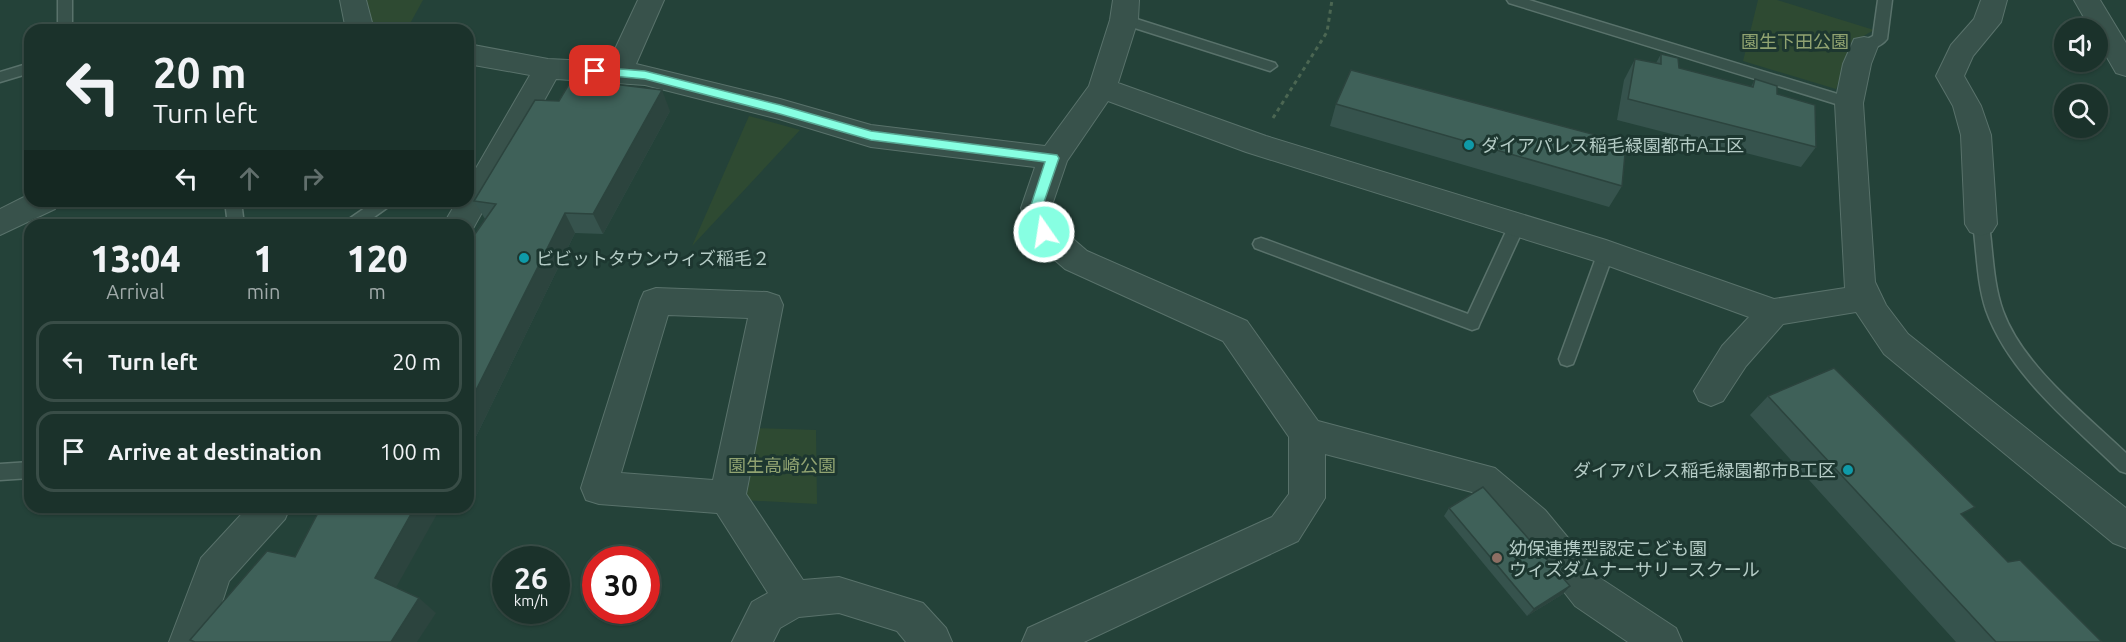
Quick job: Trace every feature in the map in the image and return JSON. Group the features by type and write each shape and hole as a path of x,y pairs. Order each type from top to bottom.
{"street":[{"path":"353,0 359,24"},
{"path":"618,72 651,0"},
{"path":"1981,224 1976,135 1967,106 1950,76 1961,52 1987,22 1994,0"},
{"path":"2087,0 2126,66"},
{"path":"1042,642 1285,529 1307,498 1307,434 1235,331 1076,260 1044,232 1036,208 1053,158 1102,88 1125,10"},
{"path":"1864,46 1849,103 1859,282 1864,298 1881,327 1896,344 2126,531"},
{"path":"474,55 548,69 645,75 871,136 1053,158"},
{"path":"477,177 548,69"},
{"path":"1102,88 1256,144 1606,252 1774,312 1864,298"},
{"path":"0,223 33,207"},
{"path":"728,497 599,488 656,301 767,306 728,497 794,598"},
{"path":"1711,391 1734,356 1774,312"},
{"path":"1307,434 1482,479 1532,522 1589,593 1662,642"},
{"path":"189,642 214,571 267,513"},
{"path":"752,642 766,615 794,598 839,595 909,616 932,642"}],"lane":[{"path":"65,0 65,24"},
{"path":"1514,0 1849,103"},
{"path":"1864,46 1880,39 1885,0"},
{"path":"1125,10 1270,66"},
{"path":"0,77 24,70"},
{"path":"360,219 378,207"},
{"path":"1981,224 1995,312 2006,334 2028,366 2126,465"},
{"path":"1261,244 1472,323 1517,225"},
{"path":"1567,359 1606,252"},
{"path":"0,472 24,470"}],"path":[{"path":"1256,144 1327,32 1332,0"}],"green space":[{"path":"360,0 423,0 410,24 380,24 363,21"},
{"name":"園生下田公園","path":"1758,0 1777,0 1874,30 1853,42 1836,89 1743,61"},
{"path":"749,116 800,130 692,246"},
{"name":"園生高崎公園","path":"752,428 816,430 817,504 742,500"}],"building":[{"path":"1661,54 1678,58 1679,68 1753,87 1755,79 1777,86 1777,94 1815,105 1816,147 1628,99 1635,59 1661,64"},
{"path":"1351,70 1626,143 1622,186 1336,104"},
{"name":"ビビットタウンウィズ稲毛２","path":"572,79 662,90 593,214 565,213 474,394 474,235 496,204 474,201 535,100 559,101"},
{"path":"1834,368 1975,507 1961,514 2008,562 2020,560 2102,642 1996,642 1768,396"},
{"path":"1483,487 1570,586 1534,609 1449,508"},
{"path":"318,513 412,513 375,578 419,598 391,642 195,642 190,640 267,551 295,557"}],"place":[{"name":"ダイアパレス稲毛緑園都市A工区","path":"1469,145"},
{"name":"ビビットタウンウィズ稲毛２","path":"524,258"},
{"name":"ダイアパレス稲毛緑園都市B工区","path":"1848,470"},
{"name":"幼保連携型認定こども園 ウィズダムナーサリースクール","path":"1497,558"}],"route":[{"path":"595,71 645,75 871,136 1053,158 1036,208 1044,232"}]}
